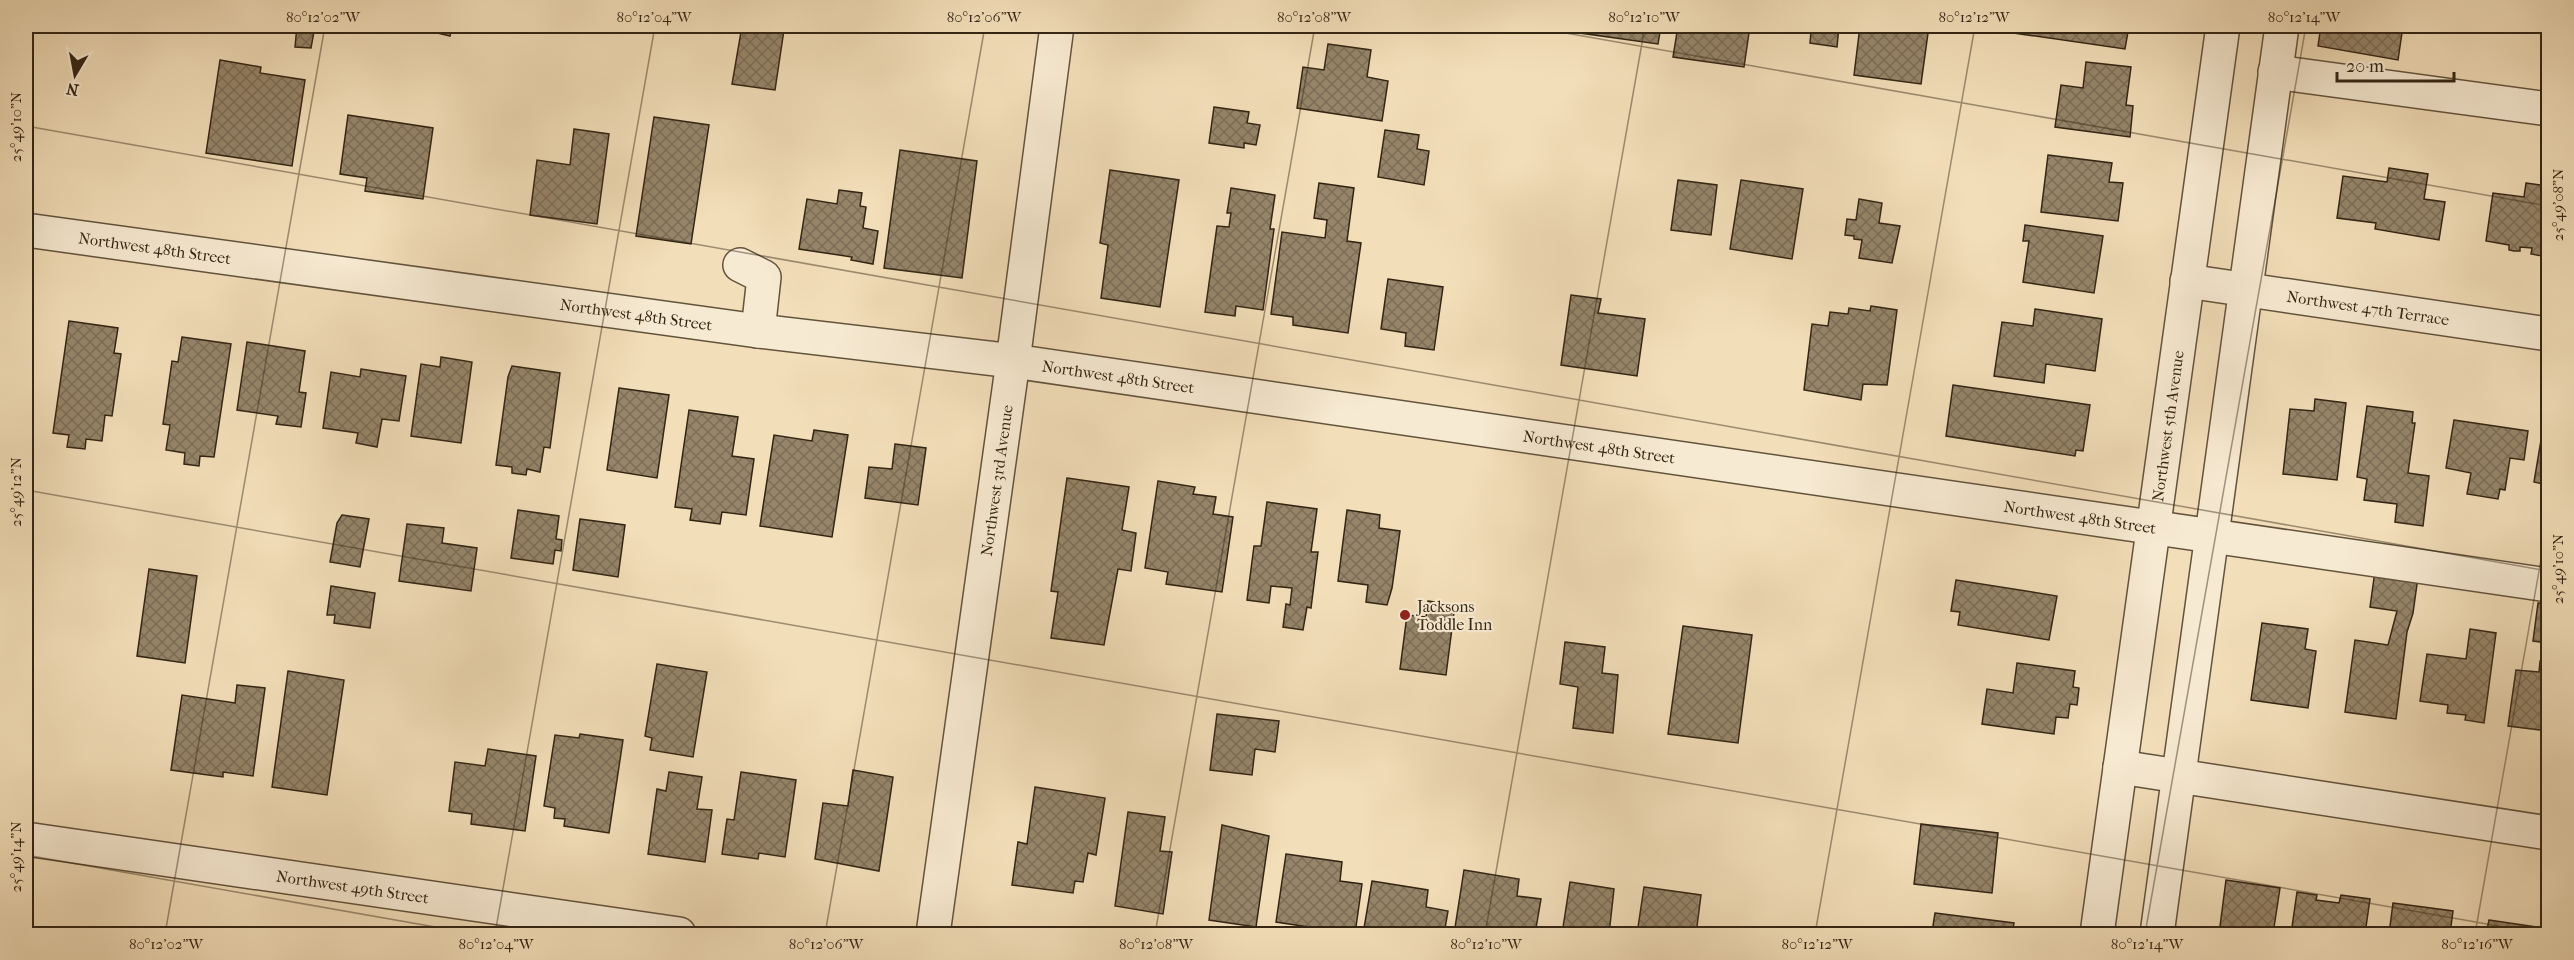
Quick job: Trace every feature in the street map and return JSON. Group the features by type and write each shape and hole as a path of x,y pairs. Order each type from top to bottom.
{"street":[{"name":"Northwest 3rd Avenue","path":"933,934 1057,26"},
{"name":"Northwest 5th Avenue","path":"2097,934 2223,26"},
{"path":"2157,934 2282,26"},
{"path":"2276,72 2548,109"},
{"name":"Northwest 48th Street","path":"26,230 758,332 1013,361 2548,585"},
{"path":"740,265 764,277 758,332"},
{"name":"Northwest 47th Terrace","path":"2187,281 2548,334"},
{"path":"2120,767 2548,833"},
{"name":"Northwest 49th Street","path":"26,839 679,934"}],"building":[{"path":"297,26 315,26 311,48 295,47"},
{"path":"430,26 452,26 450,36 429,31"},
{"path":"742,26 784,30 775,90 732,84"},
{"path":"1581,26 1661,26 1658,44 1580,33"},
{"path":"1678,26 1750,26 1744,67 1673,57"},
{"path":"1769,26 1839,26 1837,47 1810,43 1811,31"},
{"path":"1860,26 1929,26 1921,84 1854,75"},
{"path":"2001,26 2129,26 2125,49 2000,31"},
{"path":"2321,26 2350,29 2350,26 2403,26 2398,60 2318,46"},
{"path":"1328,44 1371,50 1367,77 1388,81 1382,121 1297,108 1303,67 1324,70"},
{"path":"220,60 261,67 260,73 305,80 292,166 206,153"},
{"path":"2086,62 2131,67 2126,105 2133,106 2130,137 2055,127 2061,85 2083,88"},
{"path":"1214,107 1249,112 1247,123 1260,125 1256,145 1244,143 1244,148 1209,143"},
{"path":"348,115 433,128 423,199 365,191 367,178 340,174"},
{"path":"654,117 709,125 691,244 636,236"},
{"path":"574,129 609,134 597,224 530,215 537,160 570,165"},
{"path":"1385,130 1419,135 1417,149 1429,151 1424,185 1378,177"},
{"path":"900,150 977,161 962,278 884,268"},
{"path":"2048,155 2112,163 2109,182 2123,183 2118,221 2041,212"},
{"path":"2389,168 2428,174 2424,199 2445,202 2439,240 2375,229 2376,223 2337,218 2343,176 2387,182"},
{"path":"1110,170 1179,180 1160,307 1101,298 1108,245 1100,243"},
{"path":"1678,180 1717,185 1711,235 1671,230"},
{"path":"1741,180 1803,189 1792,259 1730,249"},
{"path":"1319,183 1354,188 1347,241 1361,243 1348,333 1293,325 1293,317 1271,314 1282,232 1325,238 1327,220 1314,218"},
{"path":"2526,183 2548,186 2548,257 2531,254 2532,248 2520,247 2520,251 2514,251 2509,250 2509,245 2486,241 2493,193 2524,197"},
{"path":"1231,188 1275,195 1270,229 1274,229 1263,310 1236,306 1235,316 1205,312 1217,226 1229,227 1231,213 1227,213"},
{"path":"839,190 862,193 860,206 866,207 863,228 878,231 873,264 851,260 852,257 799,249 807,199 837,204"},
{"path":"1859,199 1882,203 1879,223 1900,226 1892,263 1859,258 1862,240 1845,235 1847,219 1856,220"},
{"path":"2025,225 2103,236 2094,293 2023,282 2029,241 2023,241"},
{"path":"1388,279 1443,287 1434,350 1405,346 1406,333 1381,329"},
{"path":"1571,295 1601,299 1598,313 1645,319 1637,376 1561,365"},
{"path":"1871,306 1897,310 1887,385 1863,384 1861,400 1804,390 1812,324 1828,326 1830,312 1848,314 1849,308 1870,311"},
{"path":"2035,309 2102,319 2095,371 2046,364 2044,383 1994,376 2002,322 2033,326"},
{"path":"69,321 118,328 114,353 121,354 112,416 105,415 102,441 86,439 85,449 67,447 69,435 53,433"},
{"path":"182,337 231,344 214,457 200,456 199,466 184,464 185,453 166,450 170,425 163,424 172,361 178,362"},
{"path":"247,342 305,351 299,392 306,393 301,427 276,424 278,416 237,410"},
{"path":"441,357 472,362 461,443 411,436 421,364 440,367"},
{"path":"512,366 560,373 550,448 544,447 540,472 527,469 526,475 512,473 512,467 496,465 508,377"},
{"path":"361,369 406,376 399,421 382,419 377,447 356,443 358,433 323,428 331,372 360,377"},
{"path":"1953,385 2090,405 2083,451 2076,450 2075,456 1946,436"},
{"path":"619,388 669,395 657,478 607,470"},
{"path":"2315,399 2346,403 2337,480 2283,474 2290,409 2314,411"},
{"path":"2367,406 2413,412 2412,423 2415,423 2408,473 2429,476 2423,526 2395,522 2397,504 2364,500 2367,479 2357,477"},
{"path":"689,410 738,417 732,456 754,459 746,515 722,512 720,524 690,520 692,509 675,507"},
{"path":"2454,420 2528,431 2524,460 2510,458 2505,490 2500,489 2498,499 2467,494 2471,473 2446,468"},
{"path":"814,430 848,435 832,537 760,526 774,435 812,441"},
{"path":"2542,434 2548,435 2548,485 2534,482"},
{"path":"895,444 926,448 918,505 865,498 869,467 892,469"},
{"path":"1067,478 1129,487 1122,530 1136,533 1131,571 1118,569 1104,645 1051,638 1058,592 1051,591"},
{"path":"1158,481 1195,487 1193,494 1216,497 1213,514 1233,517 1222,592 1166,584 1168,572 1145,568"},
{"path":"1267,502 1317,509 1311,552 1318,552 1311,608 1307,607 1303,630 1283,627 1286,604 1290,605 1292,588 1271,586 1269,603 1247,600 1254,546 1261,546"},
{"path":"518,510 559,516 556,539 562,540 561,551 555,550 553,564 511,558"},
{"path":"1347,510 1380,515 1379,528 1400,531 1392,588 1387,605 1366,602 1368,585 1338,581"},
{"path":"342,515 369,519 360,567 330,562 337,523"},
{"path":"580,519 625,525 618,577 573,570"},
{"path":"407,524 444,528 442,543 477,548 471,591 399,581"},
{"path":"149,569 197,576 185,663 137,656"},
{"path":"2375,571 2418,577 2413,613 2407,632 2396,719 2345,712 2355,640 2388,645 2397,611 2370,607"},
{"path":"1956,580 2057,596 2049,640 1958,625 1960,612 1951,611"},
{"path":"331,586 375,593 370,628 334,623 335,615 327,615"},
{"path":"1428,601 1455,605 1446,675 1400,669 1407,615 1426,617"},
{"path":"2538,603 2548,604 2548,643 2533,641"},
{"path":"2262,623 2308,629 2305,649 2316,651 2308,708 2251,700"},
{"path":"1683,626 1752,635 1738,743 1668,734"},
{"path":"2470,629 2496,633 2484,723 2465,720 2466,715 2447,713 2448,705 2420,701 2427,654 2466,659"},
{"path":"1565,642 1605,647 1602,673 1618,675 1613,733 1573,728 1578,687 1560,684"},
{"path":"2540,661 2548,662 2548,731 2508,726 2516,670 2539,672"},
{"path":"2017,663 2075,671 2073,687 2079,688 2077,705 2070,704 2068,718 2056,717 2054,734 1982,724 1987,689 2013,693"},
{"path":"657,664 707,672 693,757 650,750 652,738 645,736"},
{"path":"288,671 344,680 327,795 272,787"},
{"path":"237,685 265,688 253,776 223,772 223,777 171,770 182,695 235,703"},
{"path":"1217,714 1279,721 1275,752 1255,749 1252,775 1210,770"},
{"path":"580,734 623,740 609,833 564,826 565,819 554,818 555,808 544,806 555,735 579,738"},
{"path":"488,749 536,756 525,831 471,824 472,814 449,811 455,762 485,766"},
{"path":"853,770 893,777 879,871 815,859 823,803 848,806"},
{"path":"669,772 702,777 697,809 712,810 705,862 648,854 657,789 666,791"},
{"path":"741,772 796,780 785,857 759,853 758,859 722,854 727,819 734,820"},
{"path":"1035,787 1105,798 1096,855 1088,853 1083,882 1075,881 1073,893 1012,885 1018,842 1027,844"},
{"path":"1128,812 1165,817 1160,851 1172,852 1163,914 1115,906"},
{"path":"1921,824 1998,833 1992,893 1914,884"},
{"path":"1222,825 1269,836 1256,927 1209,920"},
{"path":"1286,854 1342,862 1340,881 1362,884 1355,934 1276,922"},
{"path":"1464,870 1519,879 1517,896 1541,899 1535,934 1454,934"},
{"path":"2226,880 2280,888 2273,934 2219,934"},
{"path":"1372,881 1428,890 1426,907 1448,911 1444,934 1363,934"},
{"path":"1570,882 1614,889 1609,934 1562,934"},
{"path":"1644,887 1701,895 1696,934 1637,934"},
{"path":"2297,892 2317,895 2316,900 2339,903 2341,895 2370,899 2365,934 2291,934"},
{"path":"2393,903 2453,911 2450,934 2389,934"},
{"path":"1935,913 2014,923 2012,934 1903,934 1903,929 1932,932"},
{"path":"2489,920 2536,927 2535,934 2486,934"}],"place":[{"name":"Jacksons Toddle Inn","path":"1405,615"}]}
